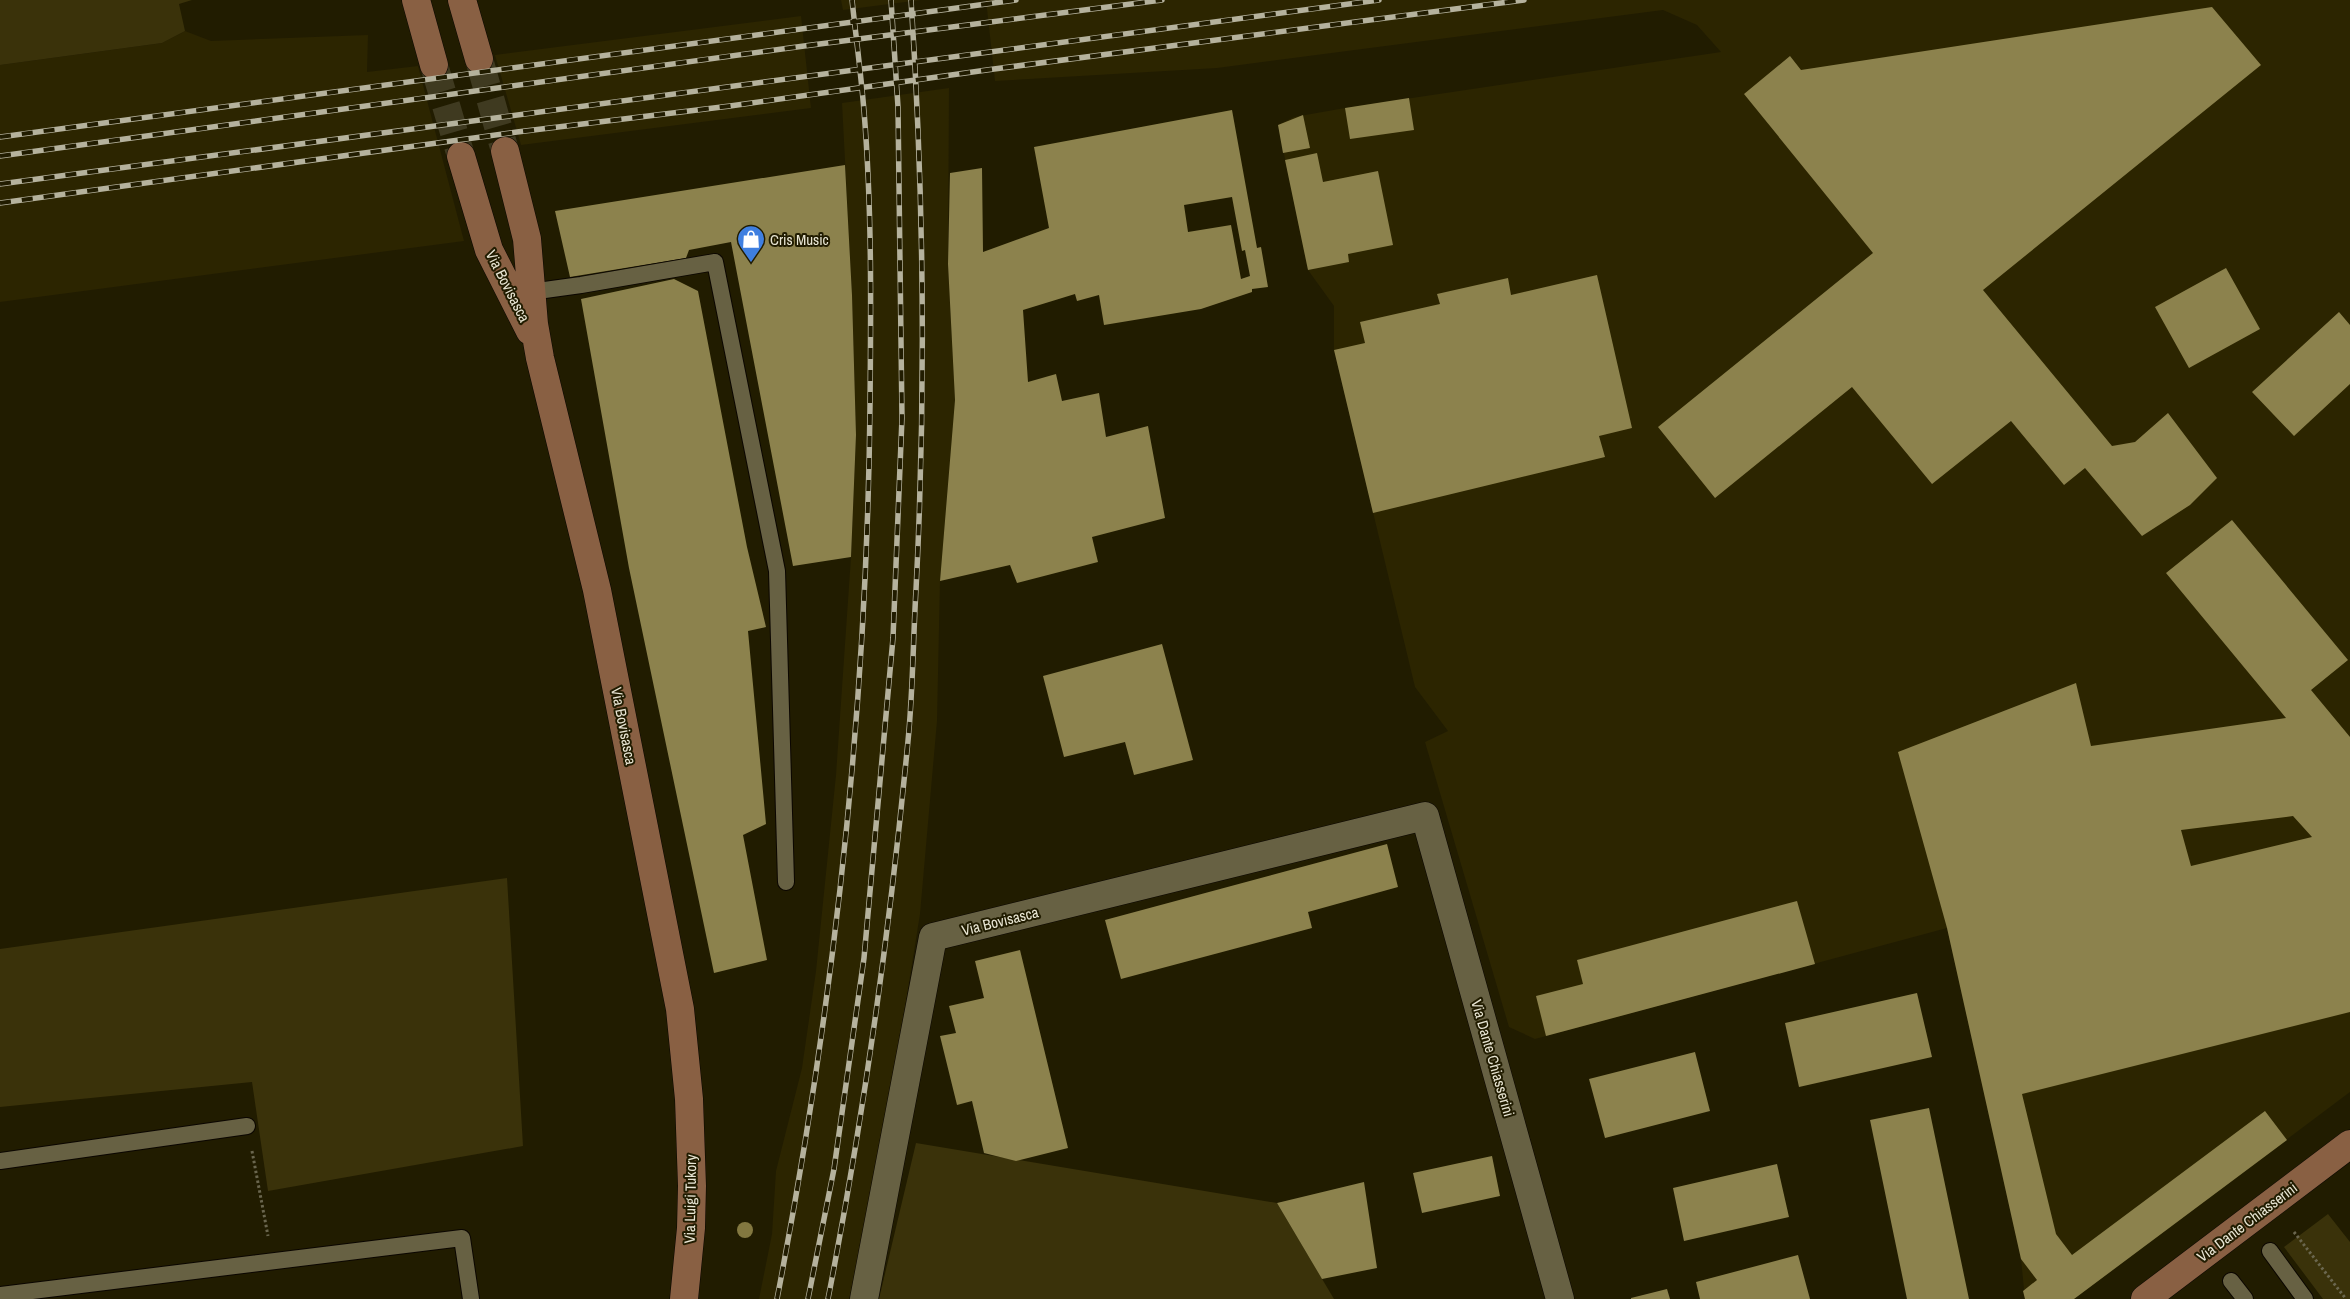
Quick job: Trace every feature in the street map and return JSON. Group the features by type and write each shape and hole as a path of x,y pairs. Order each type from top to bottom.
{"street":[{"path":"416,0 434,65"},
{"path":"462,0 479,59"},
{"name":"Via Bovisasca","path":"505,151 527,239 522,293 528,326 540,358 599,600 680,1009 689,1099"},
{"name":"Via Bovisasca","path":"460,156 489,250 522,293"},
{"name":"Via Bovisasca","path":"864,1299 933,937 1426,816"},
{"name":"Via Dante Chiasserini","path":"1426,816 1560,1299"},
{"name":"Via Luigi Tukory","path":"684,1299 691,1228 692,1186 689,1099"},
{"name":"Via Dante Chiasserini","path":"2145,1299 2350,1144"}],"lane":[{"path":"522,293 715,262 777,571 786,882"},
{"path":"0,1161 247,1126"},
{"path":"0,1295 462,1238 471,1299"},
{"path":"2270,1251 2305,1299"},
{"path":"2231,1281 2245,1299"}],"path":[{"path":"247,1126 273,1261"},
{"path":"2294,1232 2346,1299"}],"shaded area":[{"path":"0,0 192,0 179,4 185,31 162,43 0,65"},
{"path":"841,0 921,0 843,10"},
{"path":"986,0 2350,0 2350,1092 2074,1299 2025,1299 2021,1259 1947,928 1535,1039 1509,1027 1425,742 1448,731 1415,687 1334,350 1334,306 1308,270 1278,125 1294,117 1345,108 1721,52 1697,25 1663,10 1217,68 995,81"},
{"path":"801,16 811,108 521,145 495,55"},
{"path":"185,31 211,41 368,35 367,72 418,66 464,241 0,302 0,65 162,43"},
{"path":"949,88 948,264 955,400 940,581 937,721 920,914 898,1051 852,1299 759,1299 772,1234 776,1171 802,1068 816,971 836,775 851,557 856,435 852,295 842,103"},
{"path":"507,878 523,1146 268,1191 252,1082 0,1107 0,949"},
{"path":"916,1143 1277,1203 1334,1299 879,1299"},
{"path":"2328,1214 2350,1242 2350,1299 2323,1299 2284,1247"}],"building":[{"path":"2212,7 2261,65 1983,290 2112,446 2135,442 2168,413 2217,478 2190,505 2142,536 2085,468 2064,485 2011,421 1932,484 1852,387 1715,498 1658,427 1873,253 1744,94 1790,56 1801,70"},
{"path":"1409,98 1414,130 1350,139 1345,108"},
{"path":"1232,110 1257,248 1261,247 1268,287 1252,289 1252,292 1201,309 1104,325 1099,295 1077,301 1075,294 1023,310 1028,382 1056,374 1062,401 1099,393 1106,437 1148,426 1165,518 1092,537 1098,562 1017,583 1010,565 940,581 955,400 948,264 950,173 982,168 983,252 1049,228 1034,147","holes":["1232,197 1242,251 1245,250 1250,276 1241,279 1231,225 1188,232 1184,205"]},
{"path":"1303,115 1310,148 1283,153 1278,125"},
{"path":"1317,153 1323,182 1378,171 1393,245 1348,254 1349,262 1308,270 1285,160"},
{"path":"845,165 852,295 856,435 851,557 793,566 731,242 689,250 686,258 570,277 555,211"},
{"path":"2226,268 2260,329 2189,368 2155,307"},
{"path":"1597,275 1632,428 1599,436 1605,457 1373,513 1334,350 1365,343 1360,322 1440,304 1437,294 1508,278 1511,295"},
{"path":"674,279 698,291 747,547 766,627 748,631 766,824 743,835 767,960 714,973 629,568 581,299"},
{"path":"2339,312 2350,325 2350,384 2294,436 2252,392"},
{"path":"2232,520 2348,660 2311,690 2350,737 2350,1012 2022,1094 2056,1234 2072,1255 2265,1111 2287,1140 2074,1299 2025,1299 2023,1291 2037,1280 2021,1259 1947,928 1898,752 2076,683 2091,746 2286,718 2166,573","holes":["2293,816 2312,837 2191,866 2181,830"]},
{"path":"1162,644 1193,760 1134,775 1125,742 1064,757 1043,676"},
{"path":"1387,844 1398,887 1308,912 1312,928 1121,979 1105,920"},
{"path":"1797,901 1815,964 1546,1036 1536,996 1583,984 1577,960"},
{"path":"1020,950 1068,1148 1016,1161 984,1153 972,1101 957,1105 940,1036 956,1033 949,1006 984,998 975,961"},
{"path":"1917,993 1932,1057 1799,1087 1785,1023"},
{"path":"1695,1052 1710,1111 1605,1138 1589,1079"},
{"path":"1929,1108 1969,1299 1907,1299 1870,1120"},
{"path":"1492,1156 1500,1196 1422,1213 1413,1173"},
{"path":"1777,1164 1789,1217 1684,1241 1673,1188"},
{"path":"1364,1182 1377,1268 1322,1279 1277,1203"},
{"path":"1798,1255 1810,1299 1700,1299 1696,1282"},
{"path":"1667,1289 1670,1299 1631,1299 1631,1298"}],"tunnel":[{"path":"479,59 505,151"},
{"path":"434,65 461,156"}],"railway":[{"path":"777,1299 797,1189 831,966 844,855 862,631 870,406 870,258 864,111 852,0"},
{"path":"808,1299 834,1169 864,958 893,638 902,418 898,107 891,0"},
{"path":"828,1299 875,1021 901,811 911,703 919,516 922,368 919,147 911,0"},
{"path":"0,137 1016,0"},
{"path":"0,156 804,46 1162,0"},
{"path":"0,184 1379,0"},
{"path":"0,203 517,132 730,106 994,69 1524,0"}],"place":[{"name":"Cris Music","path":"751,263"}]}
